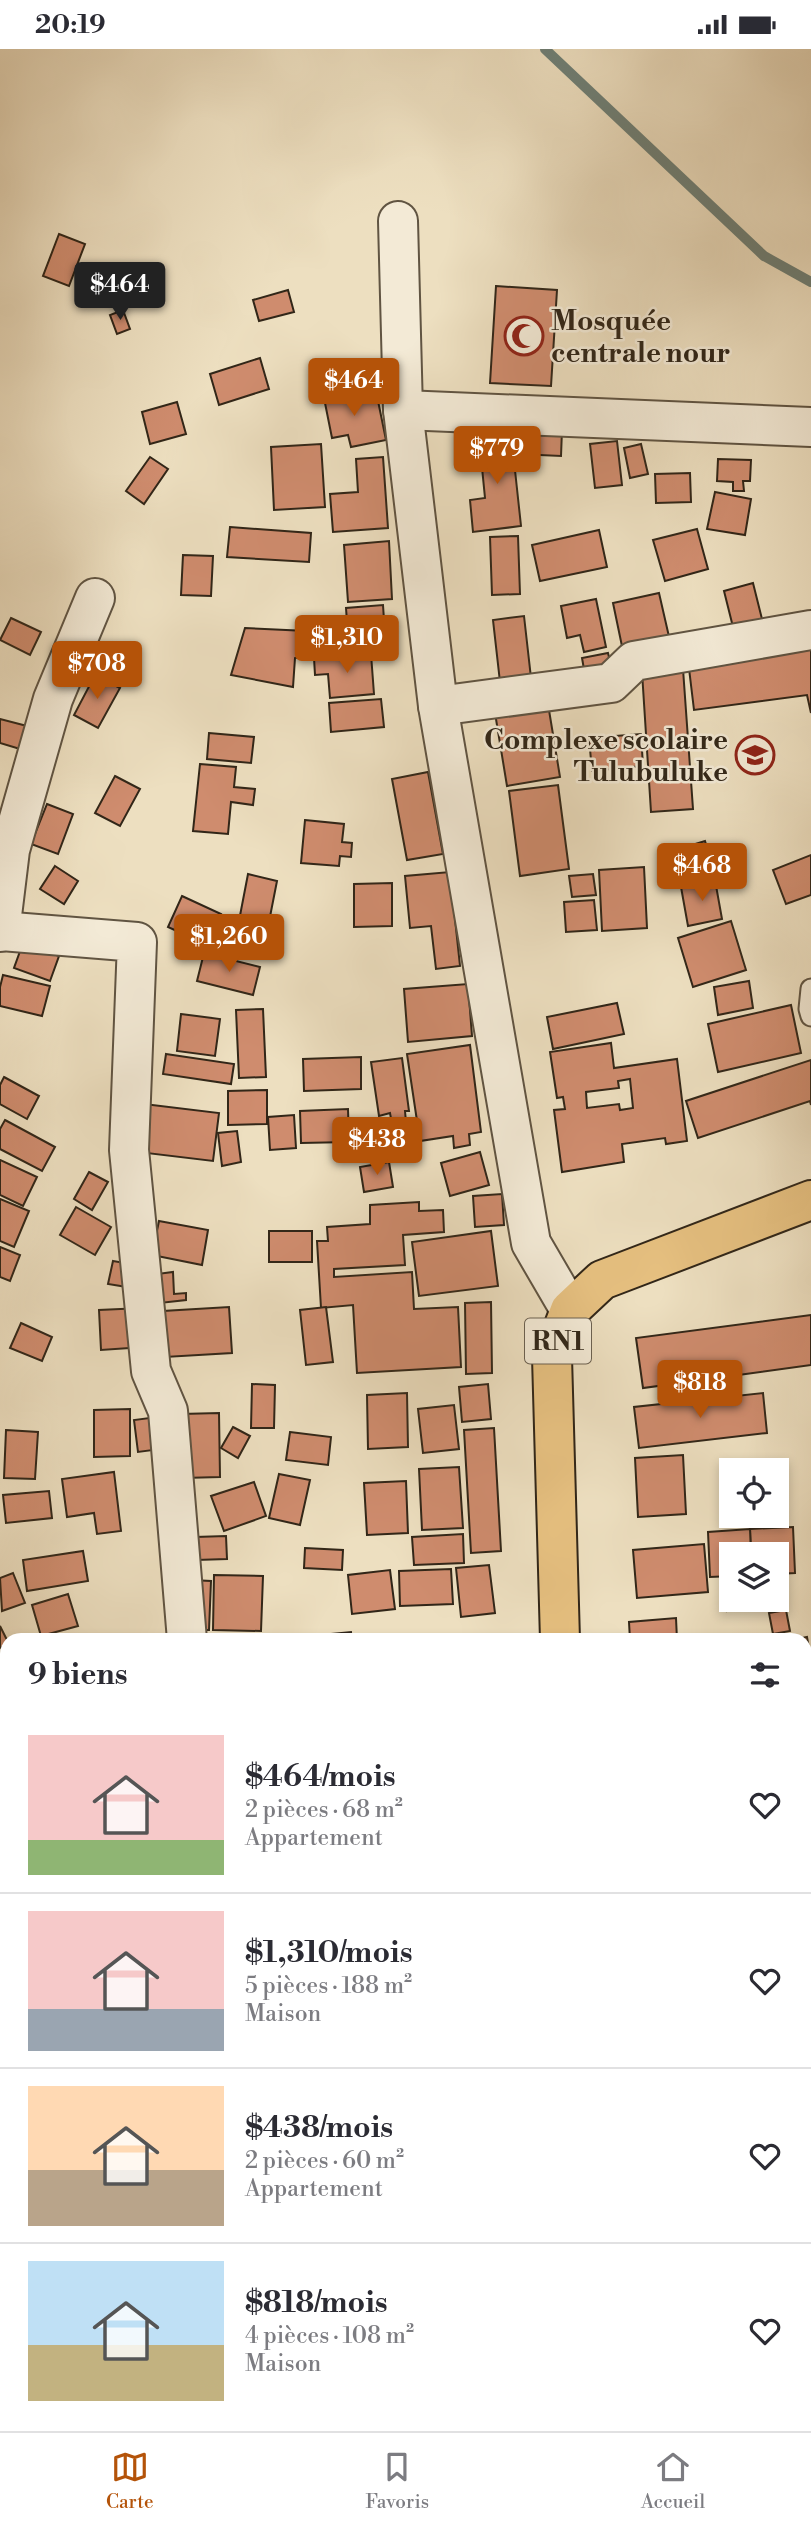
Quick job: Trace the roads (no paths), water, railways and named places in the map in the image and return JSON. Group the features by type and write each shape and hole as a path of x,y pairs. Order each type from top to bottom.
{"highway":[{"name":"RN1","path":"559,1633 552,1357 570,1310 602,1280 811,1200"}],"street":[{"path":"398,221 403,409 438,706 531,1243 570,1310"},
{"path":"403,409 811,427"},
{"path":"95,598 53,699 10,851 0,931 137,942 130,1150 151,1371 168,1411 186,1633"},
{"path":"438,706 611,683 634,661 811,630"}],"lane":[{"path":"811,989 811,1016"}],"waterway":[{"path":"545,49 764,256 811,282"}],"place":[{"name":"Mosquée centrale nour","path":"524,336"},
{"name":"Complexe scolaire Tulubuluke","path":"755,755"}]}
